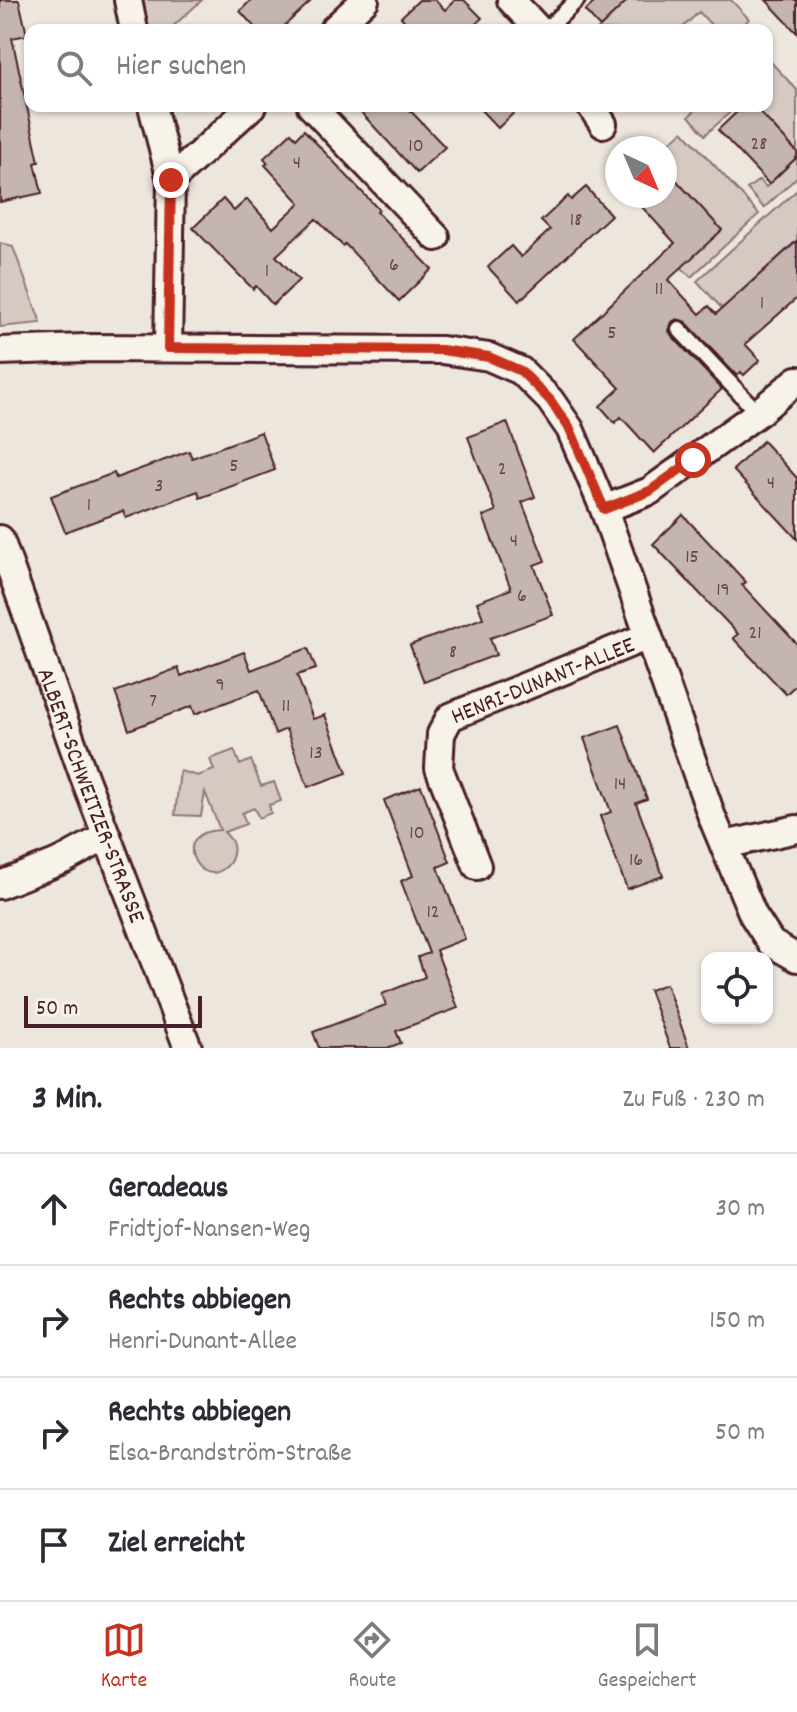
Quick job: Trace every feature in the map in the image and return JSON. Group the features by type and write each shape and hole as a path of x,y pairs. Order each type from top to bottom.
{"street":[{"path":"128,0 133,24"},
{"path":"339,24 365,0"},
{"path":"511,0 533,24"},
{"path":"154,112 171,180 168,348"},
{"path":"171,180 245,112"},
{"path":"317,112 436,237"},
{"name":"HENRI-DUNANT-ALLEE","path":"0,351 168,348 442,350 489,357 521,371 550,400 570,429 604,509 724,845 753,915 771,943 797,958"},
{"path":"604,509 650,491 758,413 797,380"},
{"name":"ALBERT-SCHWEITZER-STRASSE","path":"2,554 188,1048"},
{"name":"HENRI-DUNANT-ALLEE","path":"477,866 439,768 441,734 450,717 648,636"},
{"path":"724,845 797,829"},
{"path":"0,885 63,860 107,836"}],"lane":[{"path":"552,24 577,0"},
{"path":"679,329 758,413"}],"shaded area":[{"path":"140,0 202,0 176,24 146,24"},
{"path":"628,0 731,0 749,19 744,24 710,24 699,12 686,24 603,24"},
{"path":"773,64 797,90 797,152 760,112 773,112"},
{"path":"693,112 730,112 705,135 689,116"},
{"path":"683,131 759,214 691,277 681,267 722,230 677,181 677,136"},
{"path":"797,157 797,177 764,208 747,189 759,180 766,187"},
{"path":"797,190 797,240 734,298 737,325 697,281"},
{"path":"0,243 13,247 41,323 0,327"},
{"path":"234,750 240,765 251,760 261,786 274,782 281,801 269,805 271,813 259,818 254,808 242,813 246,824 224,832 233,844 231,861 222,870 213,873 197,865 192,847 196,839 205,833 220,830 205,792 201,816 175,815 180,771 198,776 214,770 210,759"}],"building":[{"path":"0,0 19,0 24,36 12,38 24,93 24,112 28,112 39,162 35,163 42,193 0,202"},
{"path":"251,0 312,0 286,24 252,24 240,11"},
{"path":"419,0 435,0 445,10 455,0 464,0 482,18 476,24 407,24 401,17"},
{"path":"597,0 628,0 603,24 597,24 585,11"},
{"path":"766,0 797,0 797,33 781,16"},
{"path":"361,112 412,112 445,147 417,173"},
{"path":"483,112 515,112 498,128"},
{"path":"737,112 760,112 797,152 797,157 769,184 718,130"},
{"path":"304,130 432,269 399,301 345,244 343,246 316,219 276,256 299,280 273,305 193,228 223,199 234,211 247,199 273,228 300,203 265,165 268,163 264,158 291,133 296,138"},
{"path":"677,181 722,230 668,280 700,314 709,306 716,314 797,241 797,298 745,344 760,360 744,375 741,372 737,376 686,322 677,319 672,322 669,331 672,336 722,389 654,453 621,417 615,423 600,406 620,388 574,339 675,243 643,208 677,208"},
{"path":"586,187 611,215 519,301 488,267 511,246 521,257 550,230 541,221 568,196 571,200"},
{"path":"507,422 535,497 522,502 545,561 534,565 553,615 490,638 496,655 424,682 410,645 483,618 477,602 511,589 483,516 496,511 468,437"},
{"path":"261,432 275,470 200,498 198,491 126,518 123,511 65,532 51,496 114,473 116,478 189,451 192,458"},
{"path":"763,441 797,478 797,539 733,470"},
{"path":"683,515 746,582 742,585 797,644 797,684 786,694 733,638 738,634 653,544"},
{"path":"308,648 316,669 297,675 313,719 325,715 347,773 308,787 286,729 275,734 259,690 195,714 192,706 129,730 115,692 178,668 181,676 244,652 251,670"},
{"path":"620,725 647,799 636,803 663,876 627,889 600,816 611,812 584,738"},
{"path":"421,786 450,862 438,867 465,939 436,950 458,1008 396,1031 401,1043 387,1048 319,1048 313,1032 386,1005 382,994 425,977 418,957 429,953 401,881 413,876 384,800"},
{"path":"666,984 689,1048 670,1048 649,990"}],"route":[{"path":"171,180 168,348 442,350 489,357 521,371 550,400 570,429 604,509 650,491 693,460"}]}
